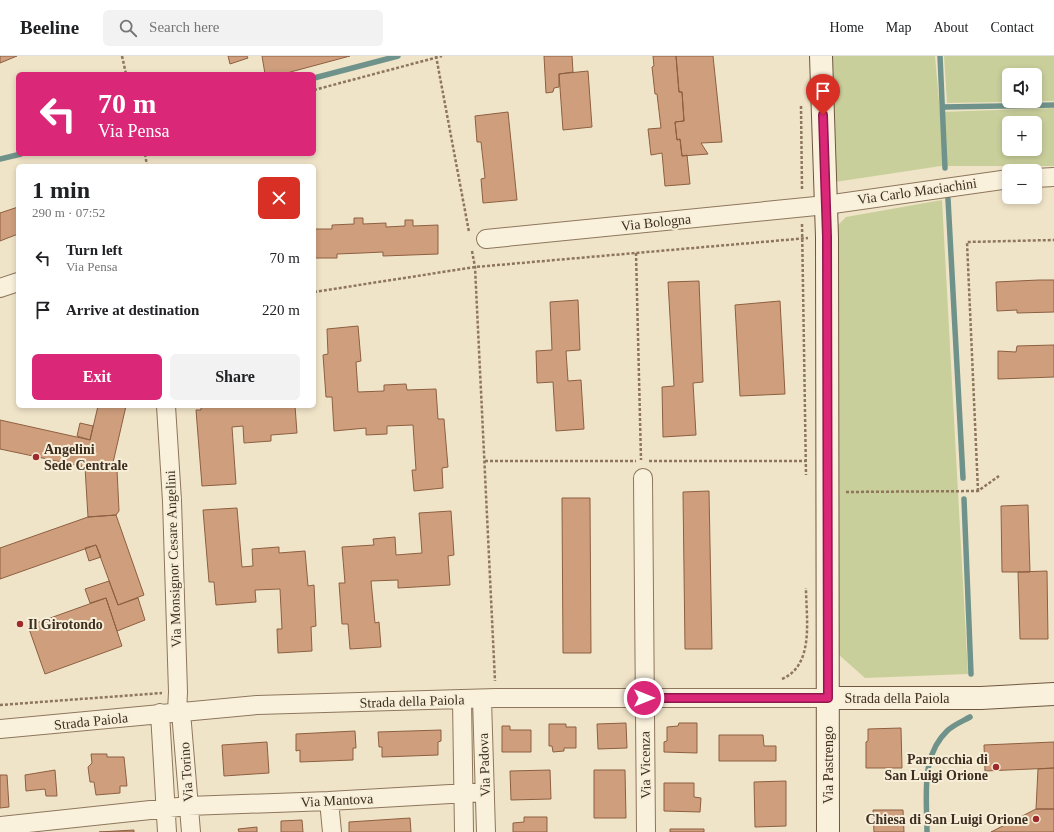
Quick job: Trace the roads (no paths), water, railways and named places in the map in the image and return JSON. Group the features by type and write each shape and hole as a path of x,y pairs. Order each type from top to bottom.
{"street":[{"name":"Via Pastrengo","path":"821,56 827,237 829,492 828,832"},
{"path":"1042,178 1054,177"},
{"name":"Via Carlo Maciachini","path":"826,204 1002,180"},
{"name":"Via Bologna","path":"475,240 826,204"},
{"path":"0,288 16,283"},
{"name":"Via Monsignor Cesare Angelini","path":"166,408 176,604 178,692 173,712"},
{"path":"643,478 644,698"},
{"name":"Strada della Paiola","path":"173,712 257,705 462,699 485,691 644,698 981,698 1054,694"},
{"name":"Via Padova","path":"485,691 486,832"},
{"name":"Via Vicenza","path":"644,698 646,832"},
{"name":"Via Padova","path":"462,699 464,832"},
{"name":"Strada Paiola","path":"0,729 173,712"},
{"name":"Via Torino","path":"173,712 188,806 190,832"},
{"name":"Via Torino","path":"167,832 166,810 173,712"},
{"name":"Via Mantova","path":"166,810 188,806 329,801 485,792"},
{"path":"329,801 332,832"},
{"path":"6,828 166,810"}],"waterway":[{"path":"316,77 398,56"},
{"path":"940,56 945,168"},
{"path":"943,107 1054,105"},
{"path":"0,159 16,155"},
{"path":"948,199 963,478"},
{"path":"964,499 971,674"},
{"path":"927,832 926,792 932,753 938,741 947,731 970,717"}],"place":[{"name":"Angelini Sede Centrale","path":"36,457"},
{"name":"Il Girotondo","path":"20,624"},
{"name":"Parrocchia di San Luigi Orione","path":"996,767"},
{"name":"Chiesa di San Luigi Orione","path":"1036,819"}]}
